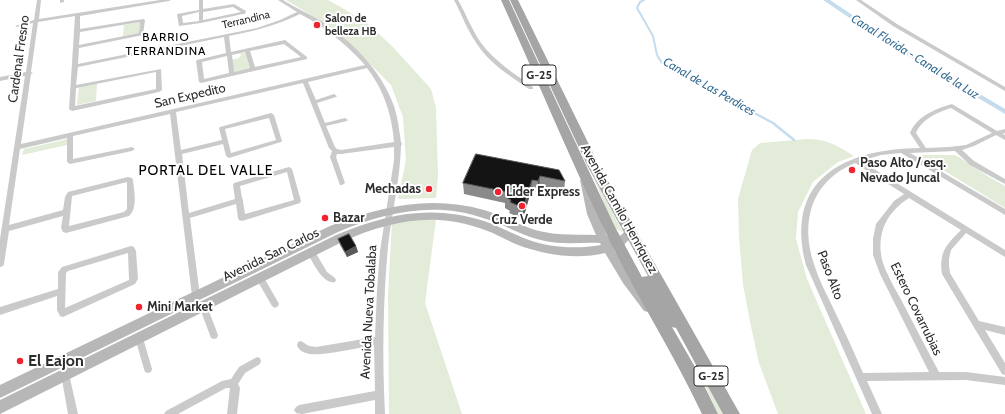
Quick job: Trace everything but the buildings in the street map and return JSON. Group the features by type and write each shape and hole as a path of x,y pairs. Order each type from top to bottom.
{"main road":[{"name":"Avenida Camilo Henríquez","path":"505,0 584,174 610,244 660,321 690,372 710,414"},
{"name":"Avenida Camilo Henríquez","path":"514,0 594,167 732,414"},
{"name":"Avenida San Carlos","path":"0,406 139,338 199,301 260,278 389,215 426,205 462,208 485,214 530,233 548,238 610,244"},
{"name":"Avenida San Carlos","path":"0,392 199,301 334,229 362,217 422,215 453,217 483,224 517,240 537,247 565,251 610,244"},
{"path":"610,244 631,232"},
{"path":"565,251 568,246 566,240"},
{"path":"610,244 631,253 656,298 691,339"}],"street":[{"name":"Cardenal Fresno","path":"0,264 5,229 3,220 18,147 30,73 39,0"},
{"path":"17,26 37,21 169,0"},
{"path":"201,0 200,10 202,22"},
{"name":"Avenida Nueva Tobalaba","path":"280,0 332,32 368,66 383,88 396,123 399,144 397,170 389,215 382,273 379,340 380,414"},
{"path":"456,0 464,12 474,36 490,57 498,66 531,88"},
{"path":"858,0 895,25 1005,89"},
{"path":"234,5 244,11 239,14 183,26 181,25 180,14 200,10 234,5"},
{"name":"Terrandina","path":"76,66 274,24 301,12"},
{"path":"74,88 159,70 159,90 72,109 76,66 78,14"},
{"path":"77,46 141,34 143,20 78,31"},
{"path":"119,38 120,24"},
{"path":"226,35 232,74"},
{"path":"285,42 305,58 201,81 199,61 247,50 285,42"},
{"path":"247,50 253,69"},
{"name":"San Expedito","path":"18,147 368,66"},
{"path":"0,80 30,73"},
{"path":"305,80 334,151 333,157 342,183"},
{"path":"314,102 334,96"},
{"path":"924,150 913,133 914,127 922,120 946,107 952,106 1005,137"},
{"path":"173,111 186,216 199,301 214,335"},
{"path":"271,115 279,141 229,156 225,141 222,128 271,115"},
{"path":"323,126 345,120"},
{"name":"Paso Alto","path":"877,414 810,264 804,222 812,200 823,180 840,167 856,161 870,156 902,151 957,149 973,146 996,133 1005,131"},
{"path":"70,135 70,162 132,148"},
{"path":"178,153 225,141"},
{"path":"334,151 341,152 399,144"},
{"path":"957,149 972,163 1005,182"},
{"path":"902,151 1005,212"},
{"path":"856,161 1005,254"},
{"path":"289,169 298,201 242,218 240,200 236,185 289,169"},
{"path":"124,179 130,180 131,208 126,214 70,230 65,228 66,212 68,197 74,192 124,179"},
{"name":"Estero Covarrubias","path":"910,194 896,203 880,224 877,240 877,255 884,274 936,376"},
{"path":"186,216 240,200"},
{"path":"5,229 66,212"},
{"path":"966,229 945,252 943,261 949,279 1005,371"},
{"path":"130,249 132,251 134,279 128,285 63,313 61,310 61,291 62,272 65,269 126,250 130,249"},
{"path":"311,252 324,274 332,280"},
{"path":"260,278 275,304"},
{"path":"0,311 61,291"},
{"path":"976,324 1005,331"},
{"path":"139,338 148,370"},
{"path":"301,345 307,350 316,351 379,340"},
{"path":"233,384 242,370 257,361"},
{"path":"65,374 73,414"},
{"path":"861,377 966,376 1005,381"},
{"path":"169,414 225,384 233,384"},
{"path":"232,414 235,388 233,384"},
{"path":"299,410 379,395"}],"green space":[{"path":"286,0 328,0 344,9 368,24 392,46 431,89 436,108 438,175 436,198 398,199 406,160 403,117 391,85 341,35"},
{"path":"140,22 139,33 123,36 124,25"},
{"path":"240,53 245,53 250,68 233,72 231,60 239,58 241,55"},
{"path":"97,83 96,101 77,105 79,87"},
{"path":"68,139 67,145 22,155 24,149"},
{"path":"808,139 821,140 832,144 854,156 838,162 813,182 798,212 796,239 807,279 866,414 778,414 759,363 750,322 743,284 739,237 738,199 752,150 760,143"},
{"path":"922,155 954,155 1005,186 1005,208 922,157"},
{"path":"594,178 623,232 615,229"},
{"path":"436,219 425,303 462,414 389,414 388,296 392,221"},
{"path":"690,353 723,414 718,414"}],"waterway":[{"name":"Canal de Las Perdices","path":"644,0 640,2 637,8 653,36 657,55 662,63 747,109"},
{"name":"Canal Florida - Canal de la Luz","path":"826,0 892,44 1005,112"},
{"name":"Canal de Las Perdices","path":"745,108 773,123 794,140"}],"place":[{"name":"Salon de belleza HB","path":"317,25"},
{"name":"Paso Alto / esq. Nevado Juncal","path":"852,170"},
{"name":"Mechadas","path":"429,189"},
{"name":"Lider Express","path":"498,192"},
{"name":"Cruz Verde","path":"522,206"},
{"name":"Bazar","path":"325,218"},
{"name":"Mini Market","path":"139,307"},
{"name":"El Eajon","path":"20,361"}],"district":[{"name":"BARRIO TERRANDINA","path":"166,44"},
{"name":"PORTAL DEL VALLE","path":"206,171"}]}
